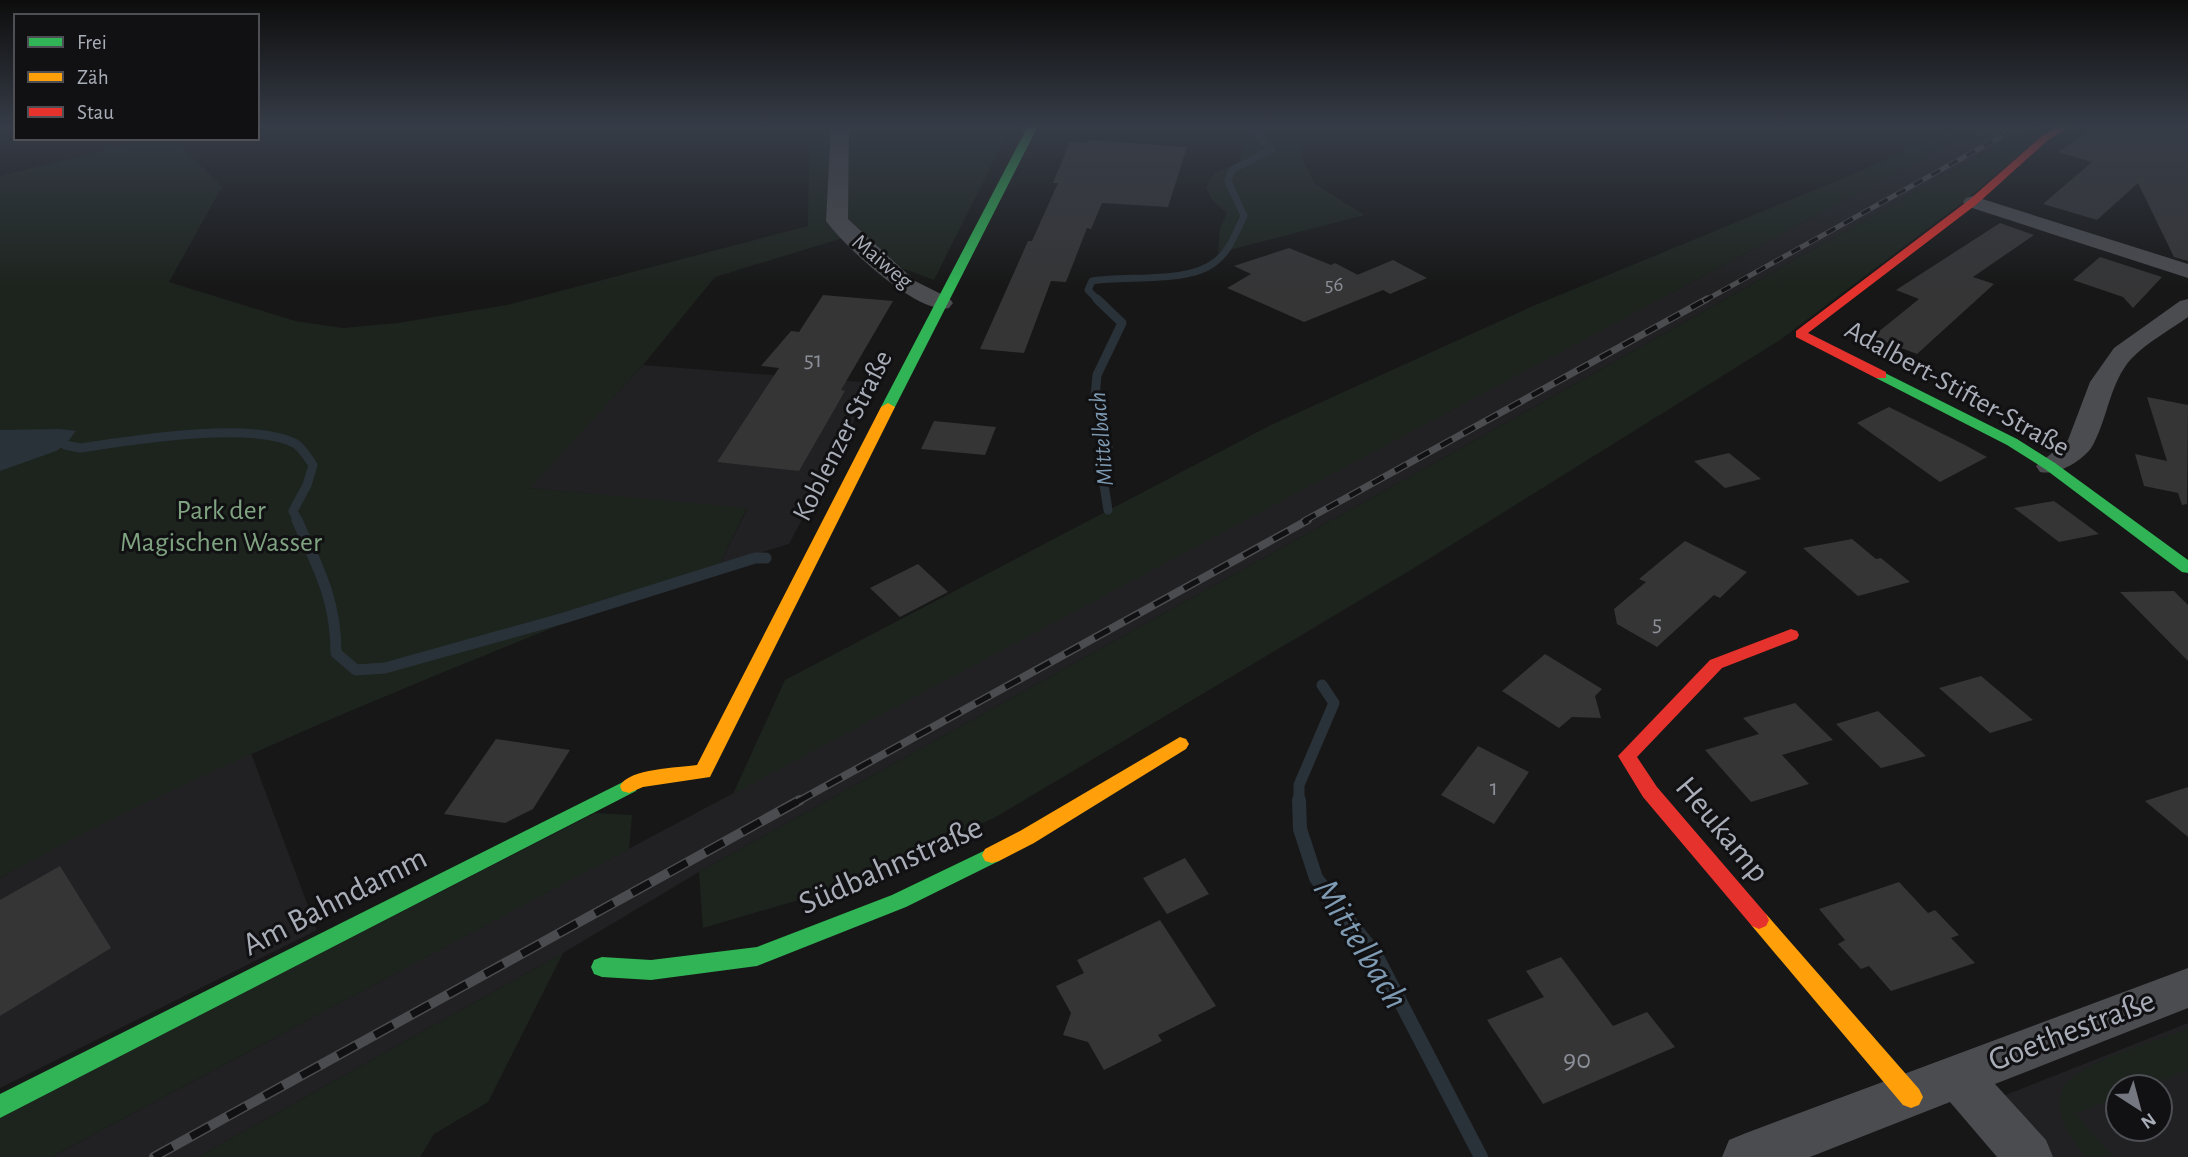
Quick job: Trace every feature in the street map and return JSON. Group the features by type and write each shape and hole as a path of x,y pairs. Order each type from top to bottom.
{"street":[{"name":"Maiweg","path":"838,180 836,221 907,286 941,303"},
{"name":"Koblenzer Straße","path":"703,772 1005,180"},
{"path":"1973,202 1998,180"},
{"path":"1973,202 2188,271"},
{"name":"Adalbert-Stifter-Straße","path":"1973,202 1800,334 2012,442 2050,466 2188,568"},
{"path":"2050,466 2080,443 2103,382 2123,353 2188,306"},
{"name":"Heukamp","path":"1791,635 1716,664 1627,757 1650,792 1911,1097"},
{"name":"Südbahnstraße","path":"602,967 651,970 757,956 770,951 899,901 1027,837 1180,744"},
{"name":"Am Bahndamm","path":"0,1106 640,780 703,772"},
{"name":"Goethestraße","path":"1746,1157 1911,1097 1957,1075 2188,988"},
{"name":"Goethestraße","path":"1957,1075 2029,1157"}],"shaded area":[{"path":"1883,180 1936,180 699,872 563,953 198,1157 51,1157"},
{"path":"643,365 874,383 789,544 719,565 747,509 529,488"},
{"path":"0,430 76,431 65,445 56,451 0,471"},
{"path":"251,753 317,930 0,1088 0,878 80,833"},
{"path":"2188,1023 2188,1157 2042,1157 1993,1100"}],"green space":[{"name":"Park der Magischen Wasser","path":"0,180 215,180 222,187 169,282 295,321 343,328 398,323 507,305 808,226 808,180 984,180 934,280 872,257 846,237 715,277 643,365 530,488 747,508 719,565 502,648 279,742 138,807 0,878"},
{"path":"1210,180 1313,180 1315,184 1365,215 1218,253 1220,228 1227,213 1213,201 1206,187"},
{"path":"1838,180 1883,180 733,794 785,680 1271,425 1533,306"},
{"path":"1936,180 1989,180 1780,340 1419,565 994,818 819,894 703,928 699,872"},
{"path":"595,813 632,815 629,849 51,1157 0,1157 0,1117"},
{"path":"563,953 488,1102 434,1134 420,1157 198,1157"},
{"path":"2188,1029 2188,1070 2174,1075 2174,1073 2104,1073 2104,1103 2075,1114 2113,1156 2085,1157 2062,1118 2061,1094 2067,1082 2094,1064"}],"building":[{"path":"1054,180 1177,180 1168,207 1102,203 1091,229 1087,228 1066,282 1051,281 1024,353 980,349 1028,241 1032,241 1058,183 1053,183"},
{"path":"2071,180 2188,180 2188,261 2174,257 2138,183 2097,220 2043,204"},
{"path":"2000,223 2034,235 1973,277 1994,284 1917,354 1872,337 1919,299 1896,290"},
{"path":"1289,248 1331,265 1335,263 1358,275 1393,260 1427,278 1390,294 1383,290 1304,322 1227,288 1251,274 1234,266"},
{"path":"2100,257 2162,277 2133,308 2123,297 2073,280"},
{"path":"823,295 893,301 841,390 845,391 799,471 717,462 779,368 761,366 791,331 799,332"},
{"path":"2147,397 2188,405 2187,504 2182,505 2178,493 2144,486 2135,454 2167,461"},
{"path":"1889,407 1987,457 1940,482 1857,423"},
{"path":"934,421 996,427 985,455 921,449"},
{"path":"1729,453 1761,479 1725,488 1694,461"},
{"path":"2054,501 2099,534 2059,542 2014,508"},
{"path":"1852,539 1910,582 1858,596 1803,548"},
{"path":"1685,541 1747,572 1720,598 1714,595 1657,647 1617,624 1614,609 1646,582 1639,579"},
{"path":"918,564 948,592 900,617 870,588"},
{"path":"2174,591 2188,605 2188,661 2120,592"},
{"path":"1545,654 1602,689 1595,696 1601,718 1572,717 1559,728 1502,691"},
{"path":"1981,676 2033,720 1990,733 1939,688"},
{"path":"1795,703 1833,740 1782,755 1809,784 1751,802 1705,750 1759,734 1743,718"},
{"path":"1878,711 1926,756 1881,768 1836,724"},
{"path":"496,739 570,750 533,809 505,823 444,814"},
{"path":"1478,746 1529,772 1494,824 1441,795"},
{"path":"2188,787 2188,837 2145,801"},
{"path":"1185,858 1209,894 1167,914 1143,878"},
{"path":"60,866 111,948 0,1016 0,900"},
{"path":"1899,882 1928,913 1935,910 1959,935 1951,938 1975,963 1891,991 1869,966 1861,969 1838,944 1845,940 1819,909"},
{"path":"1160,920 1216,1006 1158,1035 1162,1041 1104,1070 1088,1042 1063,1035 1071,1013 1056,986 1084,973 1077,960"},
{"path":"1561,957 1613,1026 1647,1012 1675,1047 1543,1104 1487,1020 1544,997 1526,971"}],"waterway":[{"name":"Mittelbach","path":"1097,299 1088,290 1092,281 1173,276 1203,269 1215,262 1232,241 1244,216 1228,180"},
{"name":"Mittelbach","path":"1097,299 1122,323 1097,375 1095,397 1108,447 1104,485 1108,510"},
{"path":"65,445 80,448 190,434 251,434 276,437 296,444 313,465 307,485 293,511 298,521"},
{"path":"297,520 319,569 329,600 336,653 356,670 385,668 564,618 755,558 766,558"},
{"name":"Mittelbach","path":"1299,800 1299,785 1334,703 1322,685"},
{"name":"Mittelbach","path":"1299,800 1300,829 1316,878 1376,955 1481,1157"}],"railway":[{"path":"1704,301 1923,180"},
{"path":"1304,521 1707,299"},
{"path":"797,802 1308,520"},
{"path":"154,1157 800,800"}],"traffic: fast":[{"path":"888,407 1005,180"},
{"path":"1881,375 2012,442 2050,466 2188,568"},
{"path":"0,1106 629,786"},
{"path":"602,967 651,970 757,956 899,901 992,855"}],"traffic: slow":[{"path":"629,786 640,780 703,772 888,407"},
{"path":"992,855 1027,837 1180,744"},
{"path":"1759,920 1911,1097"}],"traffic: jam":[{"path":"1881,375 1800,334 1973,202 1998,180"},
{"path":"1759,920 1650,792 1627,756 1716,664 1791,635"}]}
